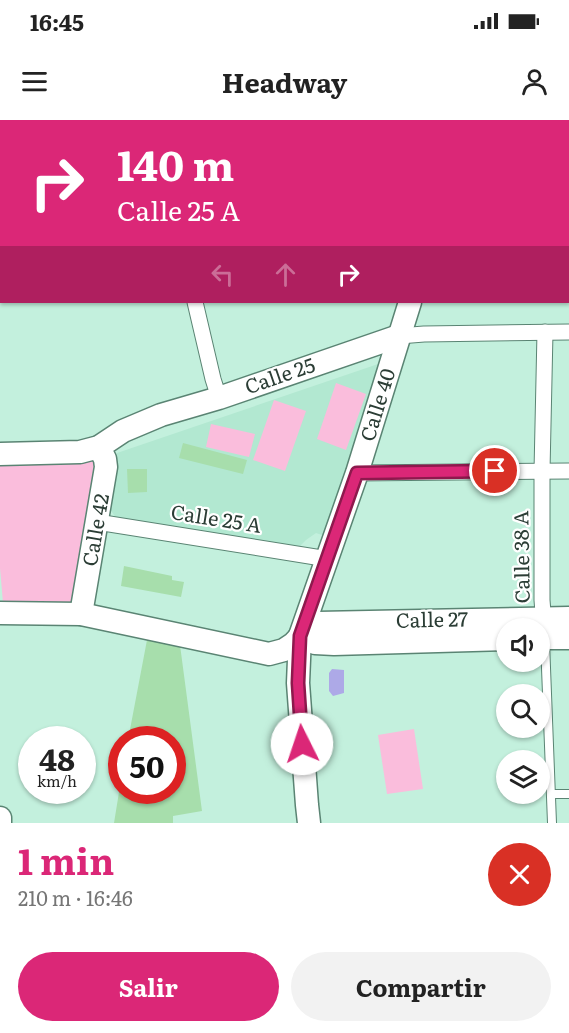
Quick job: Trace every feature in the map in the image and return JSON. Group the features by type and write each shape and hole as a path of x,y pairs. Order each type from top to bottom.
{"main road":[{"name":"Calle 40","path":"309,823 298,683 300,636 357,473 410,303"},
{"name":"Calle 25","path":"0,454 80,452 99,447 123,430 161,415 219,398 399,336"},
{"name":"Calle 42","path":"81,614 106,467 99,447"},
{"path":"0,613 81,614 269,654 285,662 292,669 298,683"},
{"name":"Calle 27","path":"550,628 569,618"},
{"name":"Calle 27","path":"269,654 284,650 309,627 318,623 496,629"},
{"name":"Calle 27","path":"550,633 569,638"},
{"name":"Calle 27","path":"300,636 315,643 334,644 496,639"},
{"path":"0,818 0,823"}],"street":[{"path":"195,303 219,398"},
{"name":"Calle 38 A","path":"543,618 542,471 545,332"},
{"name":"Calle 25","path":"399,336 569,332"},
{"path":"357,473 569,471"},
{"name":"Calle 25 A","path":"97,522 328,558"}],"lane":[{"path":"545,672 552,823"},
{"path":"551,794 569,794"}],"shaded area":[{"path":"384,362 331,538 316,533 300,546 182,531 116,518 108,506 117,453"},
{"path":"336,383 366,394 346,450 317,439"},
{"path":"274,400 306,411 285,471 253,460"},
{"path":"211,424 255,434 249,457 206,447"},
{"path":"95,457 74,606 3,603 0,568 0,464"},
{"path":"332,669 344,670 344,693 333,696 329,691 329,673"},
{"path":"414,729 423,789 387,794 378,735"}],"building":[{"path":"183,443 247,460 243,474 179,458"},
{"path":"127,469 147,469 147,492 128,493"},
{"path":"124,566 172,576 172,580 184,582 181,597 121,586"},
{"path":"147,640 180,645 202,811 173,816 173,823 114,823 117,804 186,804 186,726 131,726"}],"route":[{"path":"302,744 298,683 300,636 357,473 495,471"}]}
